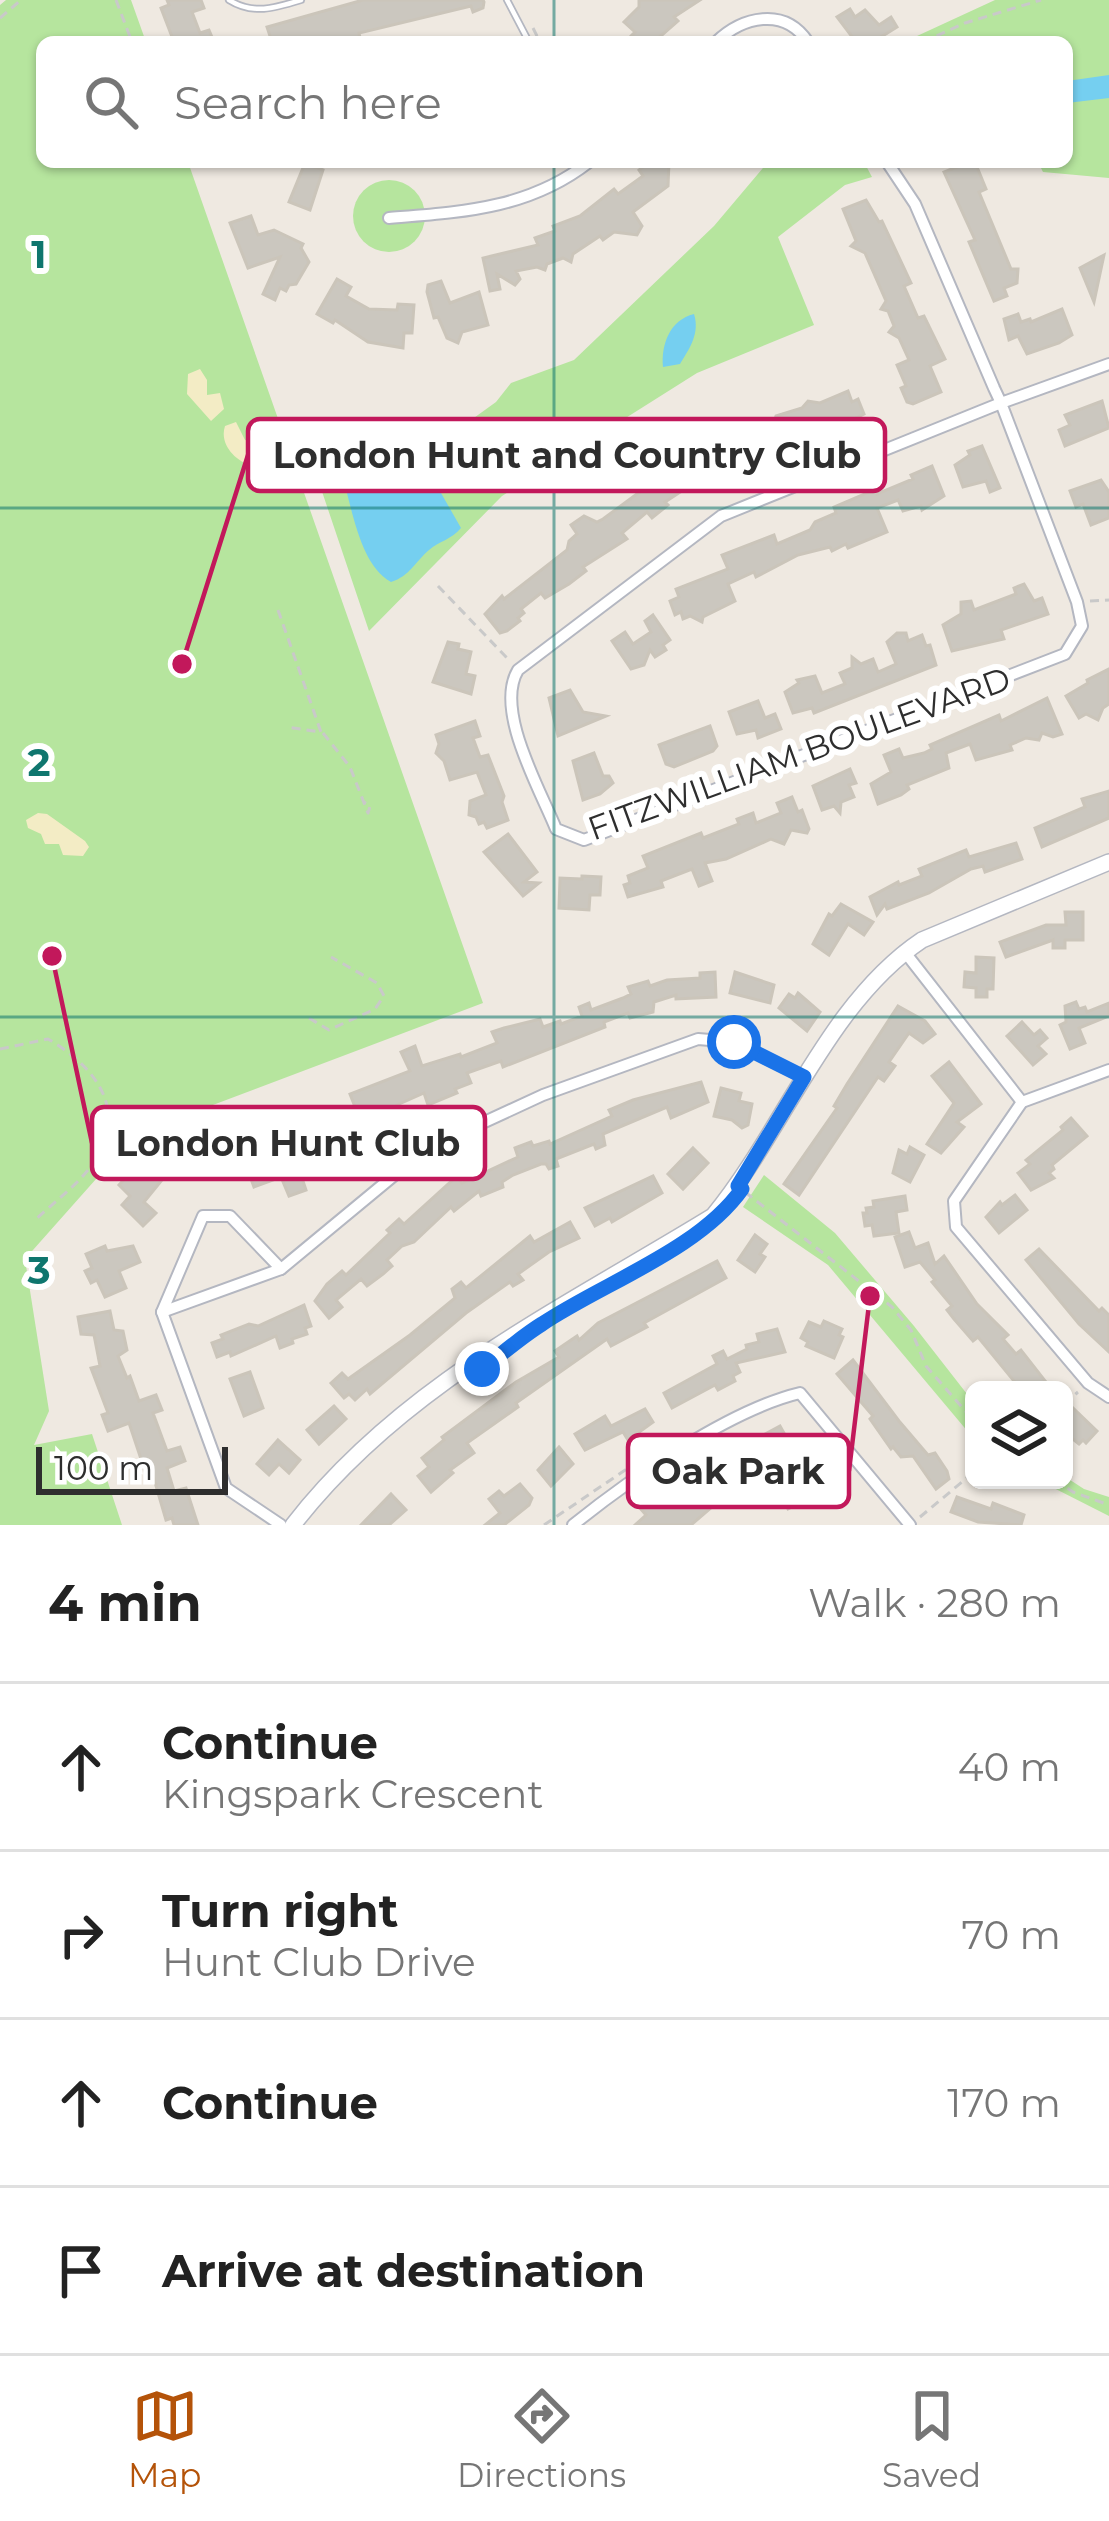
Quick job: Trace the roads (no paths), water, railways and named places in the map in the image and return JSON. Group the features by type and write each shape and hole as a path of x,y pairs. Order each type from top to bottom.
{"street":[{"path":"722,36 731,27 756,18 787,22 802,36"},
{"path":"389,218 483,211 562,183 581,168"},
{"path":"891,168 915,204 1001,404 1109,364"},
{"name":"FITZWILLIAM BOULEVARD","path":"1001,404 1077,602 1082,626 1065,653 584,840 556,829 524,751 510,696 518,670 721,516 1001,404"},
{"path":"293,1525 395,1418 508,1336 713,1216 738,1186 804,1077 874,979 904,952 922,940 1109,862"},
{"path":"904,952 1022,1102"},
{"path":"162,1312 281,1269 426,1149 542,1095 698,1039 734,1042 804,1077"},
{"path":"1109,1070 1022,1102 954,1201 956,1227 1088,1383 1109,1397"},
{"path":"280,1525 226,1488 162,1312 203,1216 230,1216 281,1269"},
{"path":"573,1525 647,1470 800,1393 915,1524"}],"lane":[{"path":"229,0 242,8 268,10 301,0"},
{"path":"507,0 527,36"}],"water":[{"path":"1109,75 1109,98 1073,102 1073,80"},
{"path":"694,314 695,334 680,364 663,367 669,334"},
{"path":"362,461 410,465 429,472 461,528 391,582 363,547 340,467"}],"place":[{"name":"London Hunt and Country Club","path":"182,664"},
{"name":"London Hunt Club","path":"52,956"},
{"name":"Oak Park","path":"870,1296"}]}
